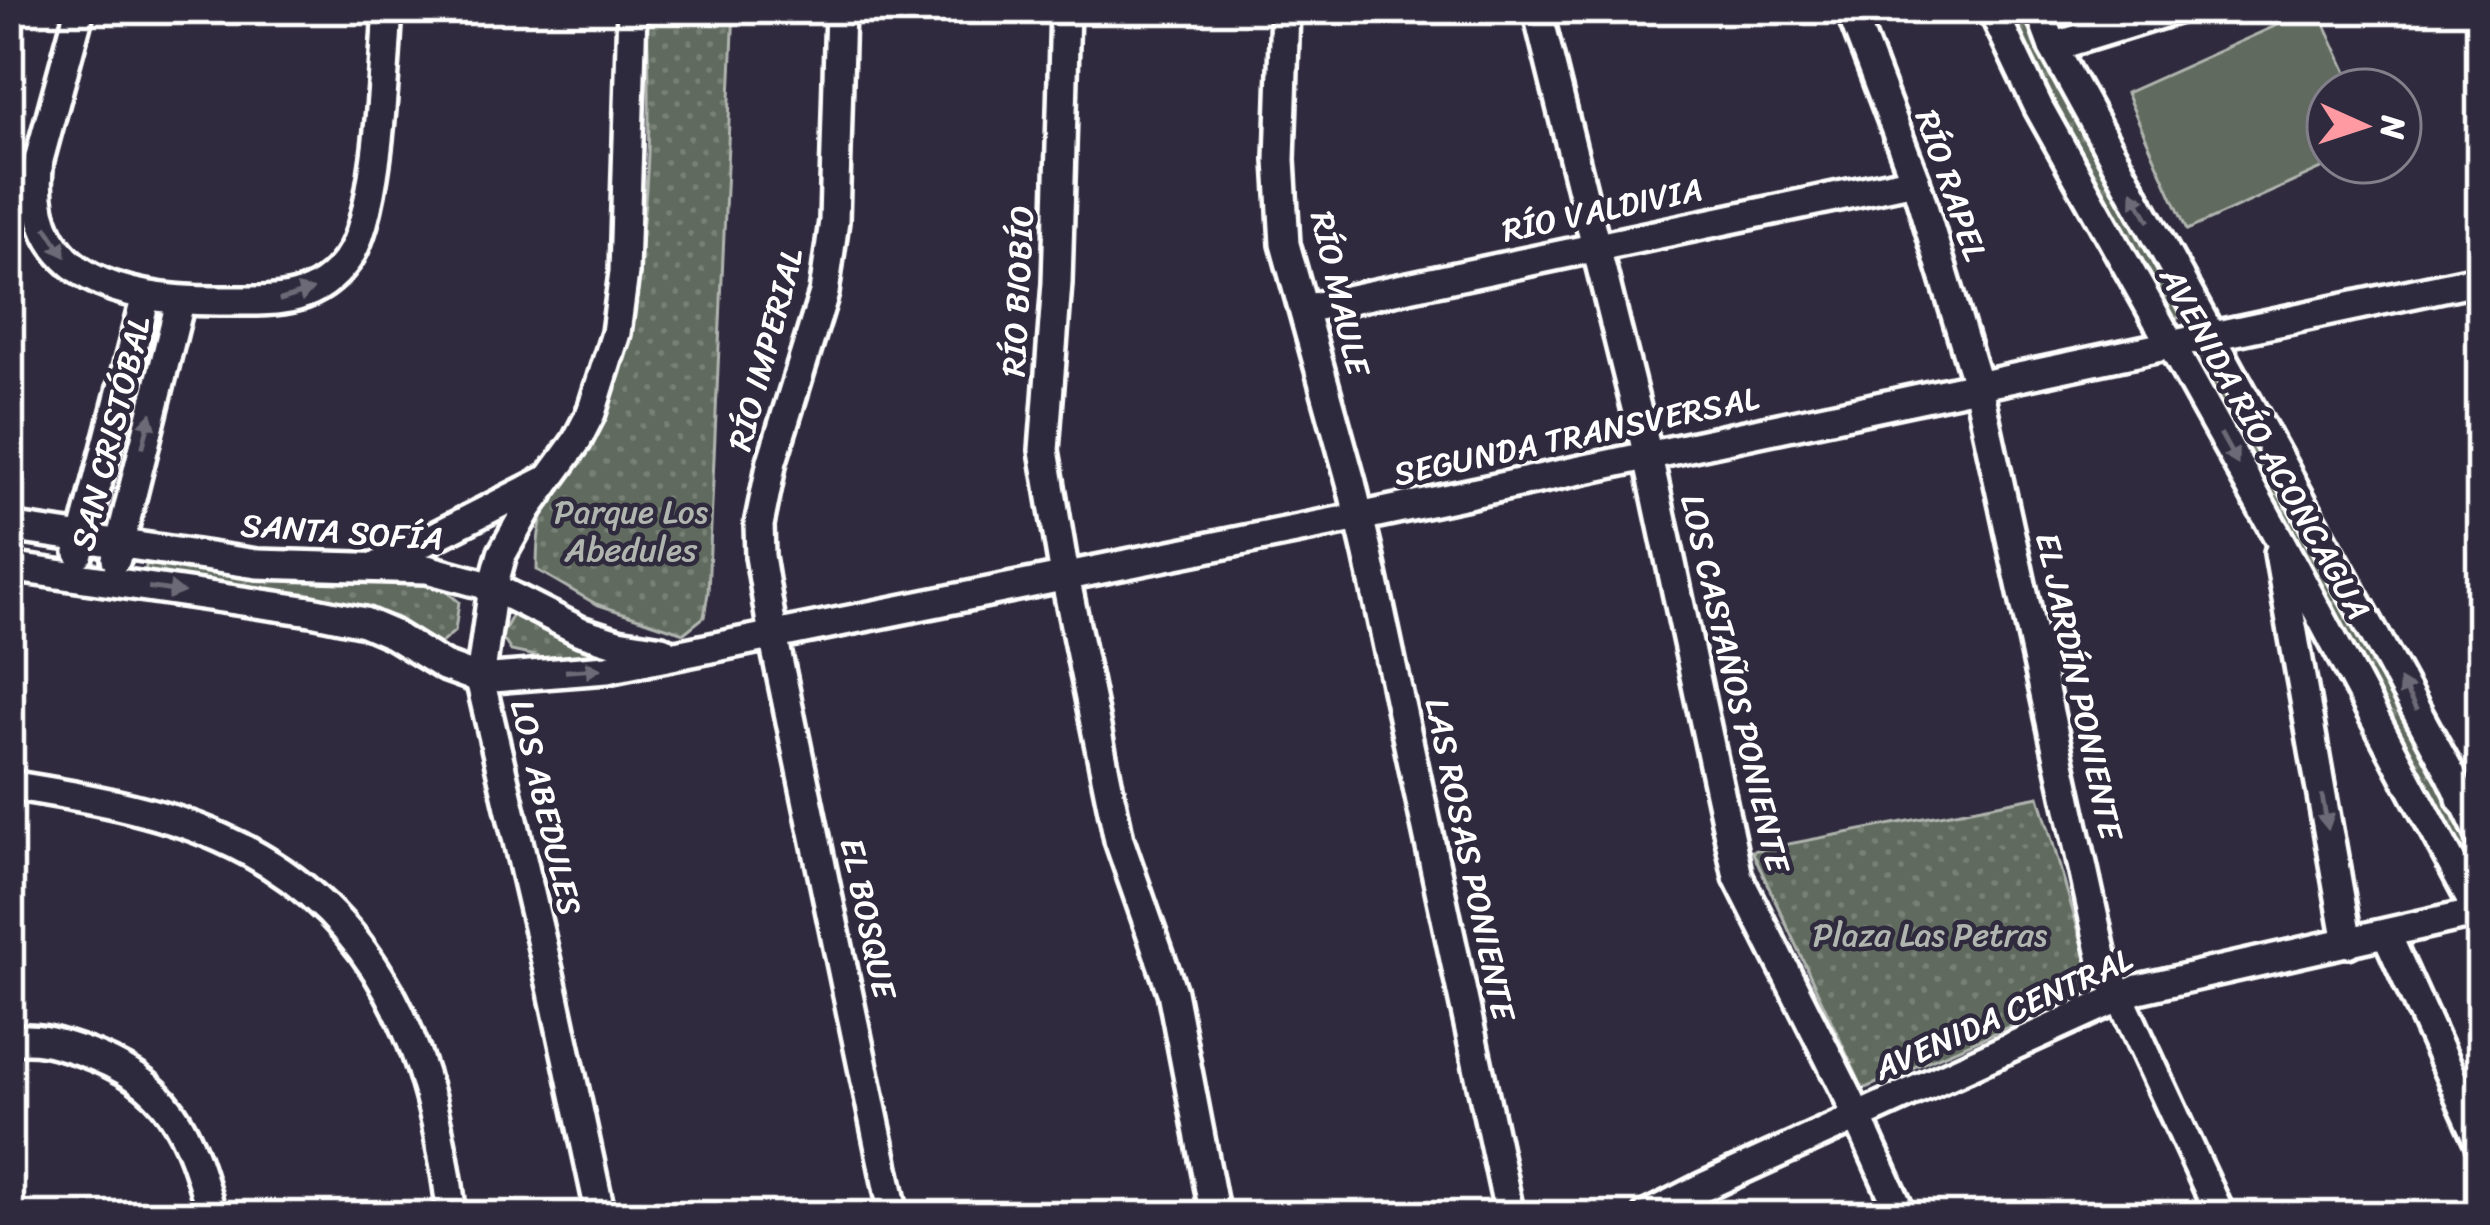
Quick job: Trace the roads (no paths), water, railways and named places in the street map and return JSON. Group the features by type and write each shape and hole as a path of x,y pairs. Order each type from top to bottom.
{"street":[{"name":"SAN CRISTÓBAL","path":"80,9 39,160 36,179 42,218 60,252 89,278 180,302 284,301 319,287 346,262 363,231 388,9"},
{"name":"LOS ABEDULES","path":"601,1216 480,679 502,554 592,413 616,333 624,273 632,9"},
{"name":"RÍO IMPERIAL","path":"773,635 760,556 761,503 824,292 834,221 840,9"},
{"name":"RÍO BIOBÍO","path":"1065,9 1057,283 1044,450 1119,840 1172,992 1215,1216"},
{"name":"RÍO MAULE","path":"1285,9 1281,181 1286,244 1359,518"},
{"name":"LOS CASTAÑOS PONIENTE","path":"1537,9 1648,456 1738,877 1848,1096 1902,1216"},
{"name":"RÍO RAPEL","path":"1850,9 1915,180 1978,387"},
{"name":"AVENIDA RÍO ACONCAGUA","path":"1992,9 2039,108 2275,532 2480,915"},
{"name":"AVENIDA RÍO ACONCAGUA","path":"2038,9 2054,47 2213,338 2473,805 2481,836"},
{"path":"2054,47 2176,9"},
{"name":"RÍO VALDIVIA","path":"1304,309 1915,180"},
{"name":"SEGUNDA TRANSVERSAL","path":"683,652 1359,518 2481,279"},
{"name":"SAN CRISTÓBAL","path":"74,576 146,296"},
{"name":"SAN CRISTÓBAL","path":"110,582 180,302"},
{"name":"EL JARDÍN PONIENTE","path":"1978,387 2103,960 2221,1216"},
{"path":"375,567 548,479"},
{"name":"LAS ROSAS PONIENTE","path":"1359,518 1510,1216"},
{"name":"SANTA SOFÍA","path":"9,527 257,565 427,568 493,587 580,631 618,643 683,652"},
{"path":"2275,532 2348,944"},
{"path":"9,567 311,610 364,622 444,666 480,679 607,669 683,652"},
{"name":"EL BOSQUE","path":"773,635 894,1216"},
{"path":"9,785 152,815 221,838 285,875 339,922 382,979 415,1043 452,1216"},
{"name":"AVENIDA CENTRAL","path":"1646,1216 2138,989 2480,915"},
{"path":"2387,935 2481,1144"},
{"path":"9,1041 34,1038 100,1058 154,1092 181,1123 212,1216"}],"park label":[{"name":"Parque Los Abedules","path":"631,530"},
{"name":"Plaza Las Petras","path":"1930,934"}]}
